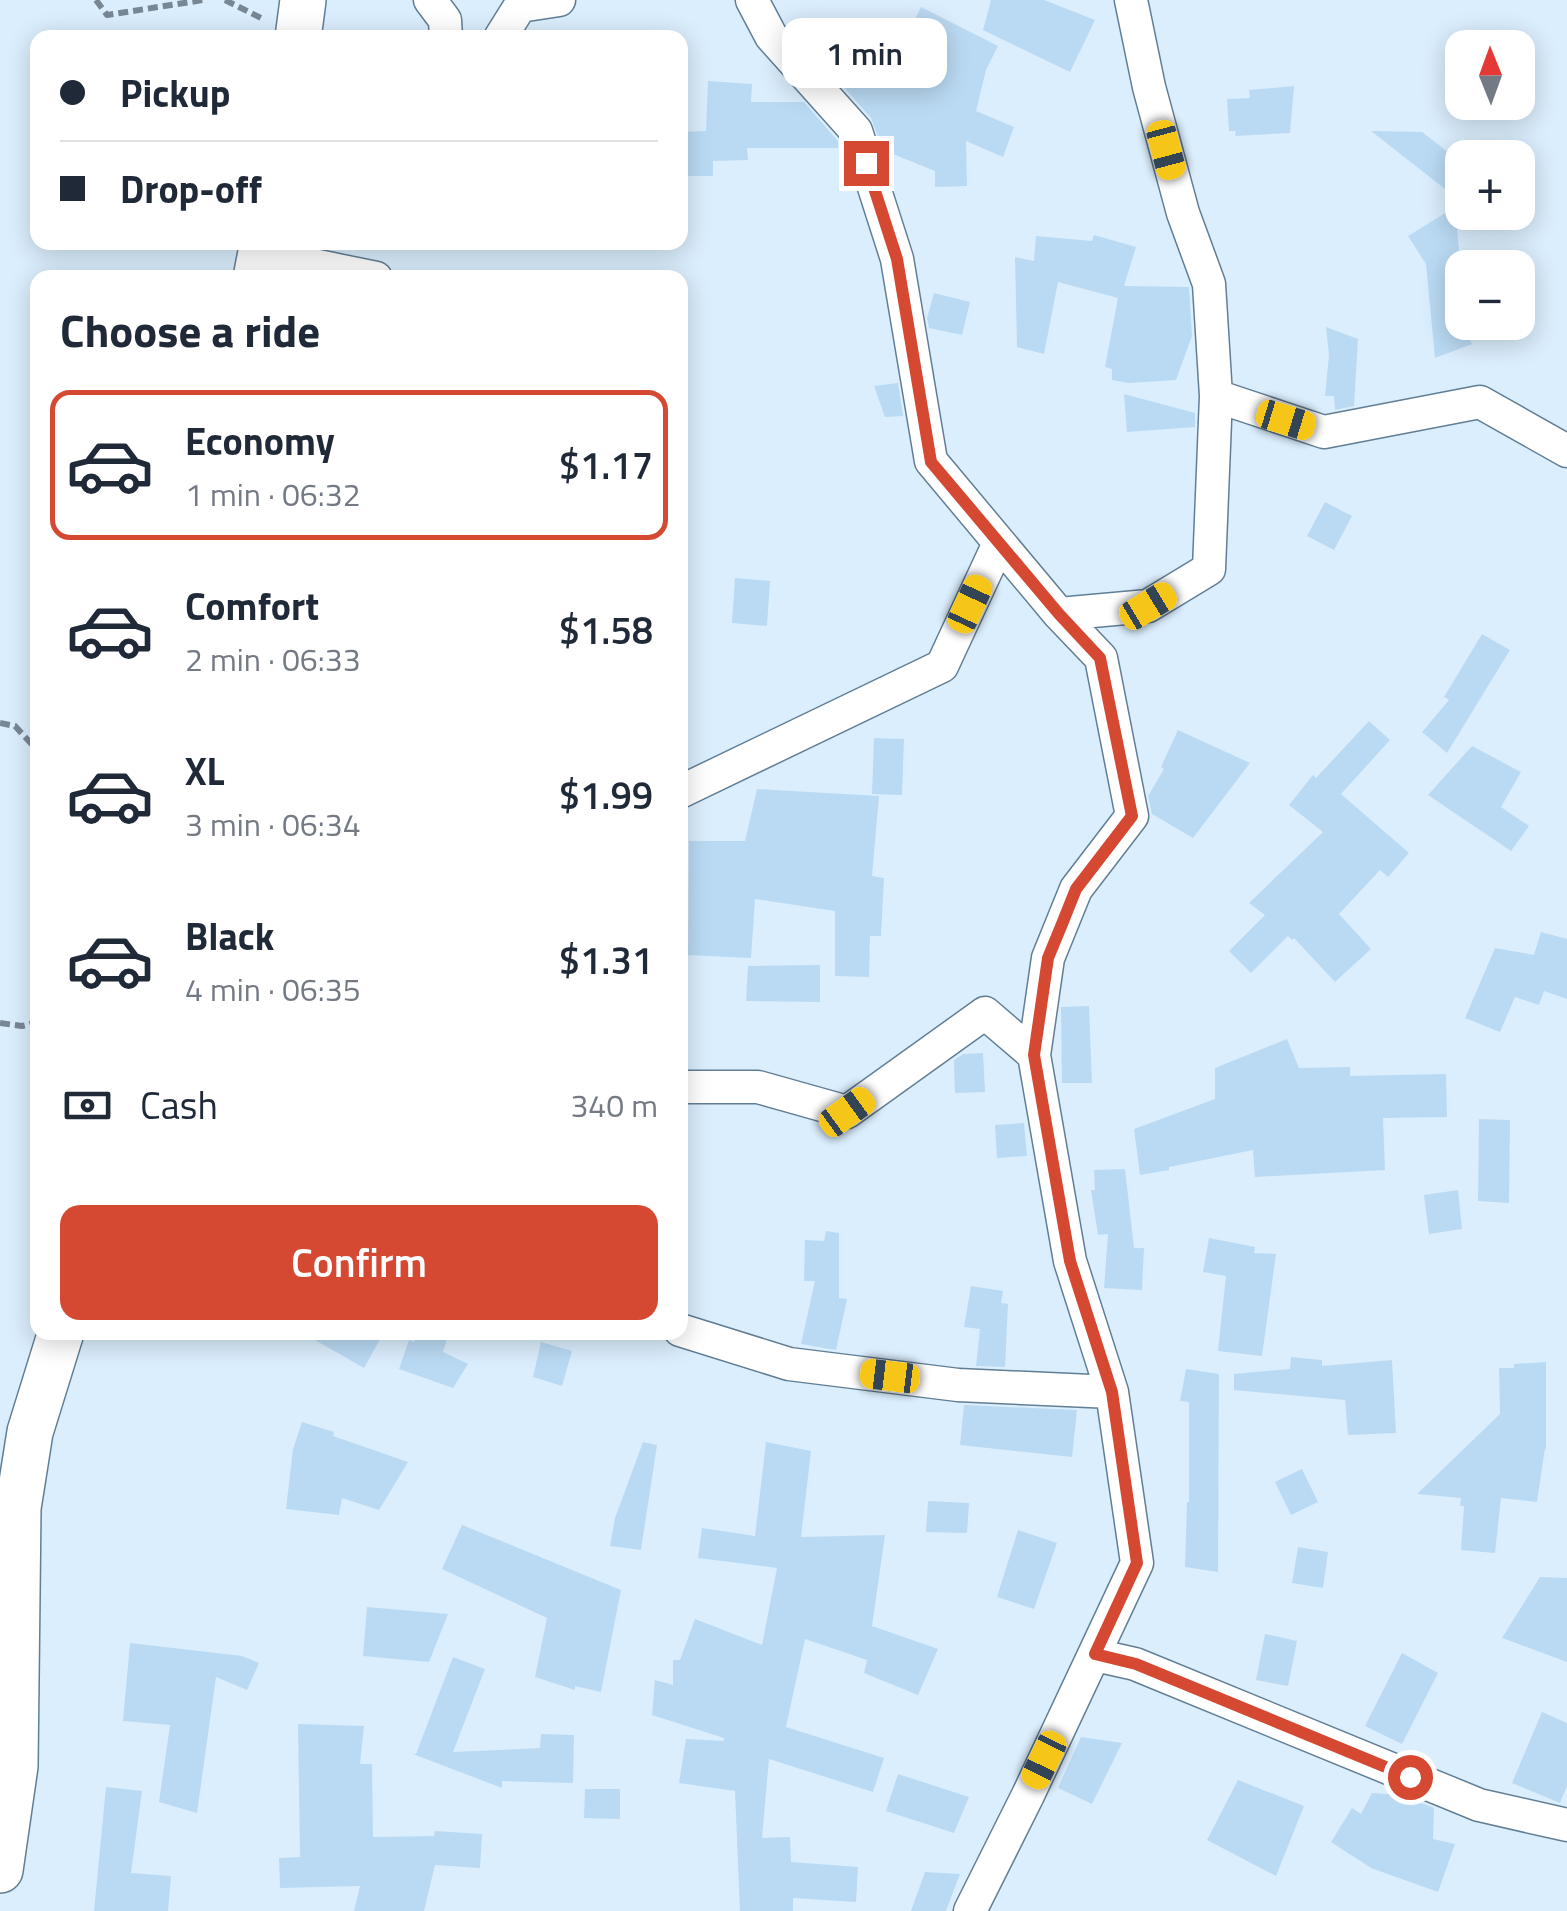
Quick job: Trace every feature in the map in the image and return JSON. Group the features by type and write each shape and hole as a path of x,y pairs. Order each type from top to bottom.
{"main road":[{"path":"299,30 303,0"},
{"path":"0,1870 15,1766 18,1508 30,1432 59,1340"}],"street":[{"path":"430,0 445,20 446,30"},
{"path":"505,30 520,6 559,0"},
{"path":"752,0 771,36 856,131 897,259 931,462 1100,658 1132,816 1076,889 1069,906 1048,958 1034,1055 1070,1261 1112,1392 1137,1563 970,1911"},
{"path":"1059,614 1148,606 1209,569 1216,396 1208,284 1168,159 1132,0"},
{"path":"260,258 330,270"},
{"path":"1216,396 1324,432 1480,402 1567,451"},
{"path":"688,788 942,666 999,543"},
{"path":"688,1087 758,1086 847,1112 985,1013 1034,1055"},
{"path":"688,1332 789,1364 958,1385 1112,1392"},
{"path":"1095,1654 1136,1664 1479,1805 1567,1825"}],"path":[{"path":"96,0 107,15 203,0"},
{"path":"0,723 15,726 30,742"},
{"path":"0,1023 30,1024"}],"building":[{"path":"991,0 1044,0 1095,20 1070,72 983,30"},
{"path":"921,7 998,46 986,70 976,111 1014,127 1003,157 966,141 967,186 935,187 935,171 883,150 871,118 841,84 843,76 884,88"},
{"path":"708,81 752,84 751,102 804,102 838,141 838,148 747,148 748,160 713,161 713,176 688,176 688,132 706,131"},
{"path":"1294,86 1290,133 1235,136 1236,131 1229,131 1227,99 1250,98 1249,90"},
{"path":"1371,131 1422,132 1445,150 1445,189"},
{"path":"1445,213 1445,230 1457,230 1459,250 1445,250 1445,340 1470,340 1472,344 1435,358 1426,264 1408,236"},
{"path":"1094,235 1136,247 1124,286 1189,287 1192,336 1176,380 1112,380 1112,369 1105,367 1118,298 1058,282 1044,354 1017,347 1015,257 1034,261 1036,236 1092,241"},
{"path":"934,293 970,302 962,335 929,328 927,318"},
{"path":"1326,327 1358,339 1354,406 1335,410 1334,396 1325,396 1329,355"},
{"path":"898,383 903,416 885,417 874,386"},
{"path":"1124,394 1195,413 1195,427 1127,432"},
{"path":"1325,502 1352,516 1334,550 1307,536"},
{"path":"735,578 770,581 767,626 732,623"},
{"path":"1482,634 1510,650 1447,753 1422,732 1449,700 1444,697"},
{"path":"1369,721 1390,740 1341,794 1409,853 1388,877 1380,870 1339,914 1371,949 1335,982 1288,936 1251,973 1229,951 1265,915 1249,903 1323,832 1289,805 1313,775 1316,778"},
{"path":"1178,730 1250,763 1193,838 1152,814 1148,796 1164,769 1161,767"},
{"path":"874,738 904,739 902,795 872,794"},
{"path":"1472,746 1521,772 1501,807 1529,826 1511,851 1428,795"},
{"path":"757,789 879,796 872,876 884,878 881,936 870,936 869,977 835,976 835,911 755,899 751,958 688,955 689,841 745,841"},
{"path":"1541,932 1567,939 1567,999 1544,991 1539,1005 1515,997 1500,1032 1465,1018 1495,948 1534,955"},
{"path":"820,965 820,1002 746,1001 748,966"},
{"path":"1089,1006 1092,1083 1062,1083 1061,1007"},
{"path":"1287,1039 1299,1068 1350,1067 1350,1076 1446,1074 1447,1117 1383,1118 1385,1170 1255,1177 1253,1150 1140,1175 1134,1129 1215,1099 1215,1068"},
{"path":"983,1053 985,1092 955,1093 954,1060 963,1054"},
{"path":"1479,1119 1510,1120 1509,1203 1478,1201"},
{"path":"1024,1123 1027,1156 997,1158 995,1125"},
{"path":"1125,1169 1134,1248 1144,1248 1142,1290 1104,1288 1108,1234 1098,1235 1091,1190 1095,1190 1094,1170"},
{"path":"1458,1190 1462,1229 1429,1234 1424,1195"},
{"path":"826,1231 839,1233 839,1298 847,1299 836,1350 801,1344 815,1281 804,1281 805,1240 824,1241"},
{"path":"1209,1238 1255,1247 1254,1253 1276,1254 1262,1356 1218,1351 1226,1276 1203,1272"},
{"path":"971,1286 1003,1291 1001,1303 1008,1304 1005,1367 976,1366 980,1329 964,1327"},
{"path":"315,1340 380,1340 364,1368"},
{"path":"409,1340 447,1340 443,1352 468,1364 453,1388 399,1369"},
{"path":"541,1342 572,1351 562,1386 533,1377"},
{"path":"1291,1357 1322,1360 1322,1366 1392,1360 1396,1433 1348,1435 1345,1400 1234,1390 1234,1374 1290,1369"},
{"path":"1546,1362 1546,1450 1537,1502 1501,1498 1495,1553 1461,1550 1461,1498 1417,1494 1500,1414 1499,1368"},
{"path":"1186,1369 1219,1374 1218,1572 1185,1567 1189,1402 1180,1401"},
{"path":"964,1405 1077,1410 1072,1457 960,1445"},
{"path":"302,1422 408,1462 379,1510 342,1498 339,1515 286,1509 293,1449"},
{"path":"643,1442 657,1445 641,1550 610,1546 615,1518"},
{"path":"766,1442 811,1451 801,1537 885,1535 872,1626 938,1649 918,1695 864,1673 867,1660 805,1639 786,1727 884,1758 873,1792 769,1759 762,1838 790,1837 791,1862 858,1867 856,1902 793,1898 793,1911 740,1911 735,1791 679,1783 686,1739 724,1738 652,1715 655,1680 673,1685 673,1660 680,1660 695,1619 762,1645 777,1568 698,1558 702,1528 755,1536"},
{"path":"1302,1469 1318,1502 1291,1515 1275,1482"},
{"path":"928,1501 969,1503 967,1533 926,1532"},
{"path":"462,1525 621,1590 601,1692 575,1686 575,1690 535,1677 547,1618 442,1569"},
{"path":"1018,1530 1057,1543 1034,1609 997,1597"},
{"path":"1298,1547 1328,1552 1323,1588 1292,1583"},
{"path":"1540,1577 1567,1578 1567,1662 1502,1638"},
{"path":"367,1607 448,1614 429,1662 363,1656"},
{"path":"1265,1634 1297,1641 1288,1686 1256,1680"},
{"path":"130,1643 242,1656 259,1663 247,1690 216,1677 197,1813 159,1802 170,1725 123,1721"},
{"path":"1402,1653 1438,1673 1402,1744 1365,1726"},
{"path":"453,1657 485,1669 453,1752 540,1748 541,1734 574,1735 573,1783 502,1781 502,1788 413,1754"},
{"path":"1542,1712 1567,1723 1567,1786 1560,1803 1512,1783"},
{"path":"298,1724 364,1726 360,1764 372,1764 373,1837 434,1836 435,1831 482,1834 480,1868 435,1865 424,1911 354,1911 360,1886 280,1888 279,1858 300,1857"},
{"path":"1081,1737 1122,1743 1092,1804 1058,1788"},
{"path":"898,1774 969,1797 954,1833 886,1811"},
{"path":"1238,1780 1304,1806 1276,1876 1207,1840"},
{"path":"106,1787 142,1791 131,1873 171,1876 168,1911 94,1911"},
{"path":"585,1789 620,1789 620,1819 584,1818"},
{"path":"1372,1793 1401,1795 1434,1808 1433,1839 1455,1844 1438,1892 1371,1868 1331,1842 1352,1808 1361,1814"},
{"path":"925,1872 960,1874 946,1911 911,1911"}],"route":[{"path":"866,163 897,259 931,462 1100,658 1132,816 1076,889 1048,958 1034,1055 1070,1261 1112,1392 1137,1563 1095,1654 1136,1664 1410,1777"}]}
